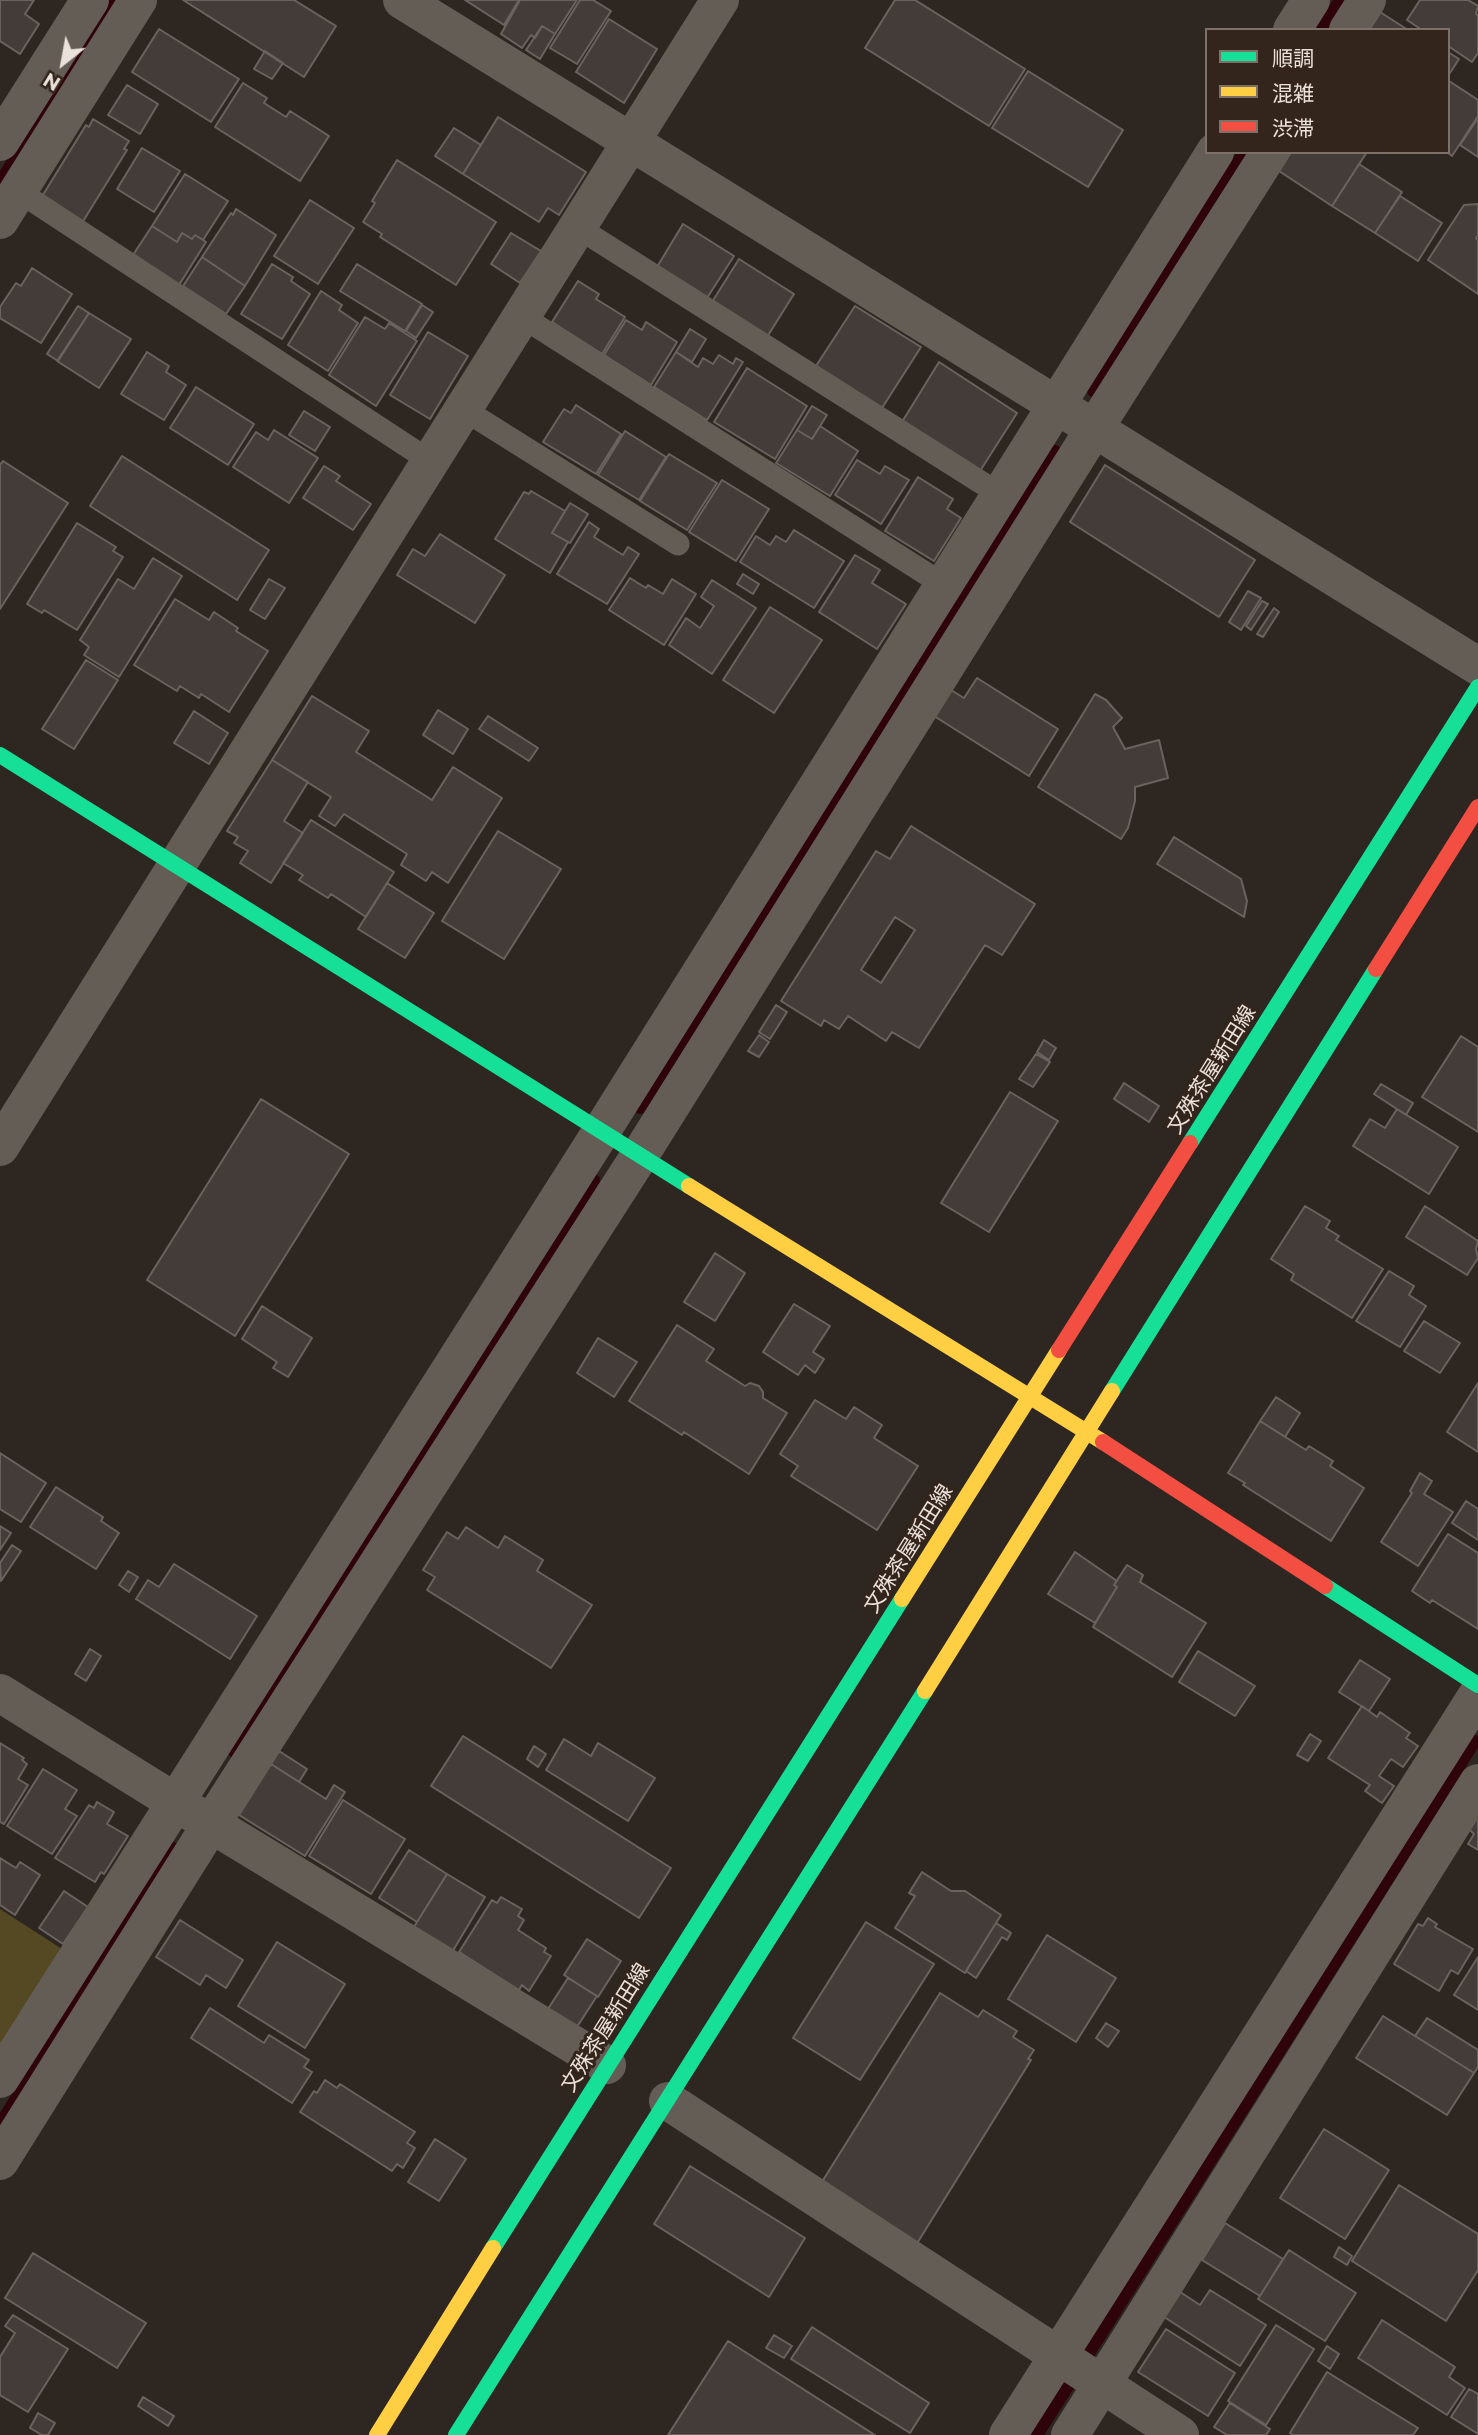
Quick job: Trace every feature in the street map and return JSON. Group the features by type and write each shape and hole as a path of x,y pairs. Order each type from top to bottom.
{"main road":[{"name":"文殊茶屋新田線","path":"377,2435 607,2064 1478,687"},
{"path":"0,755 601,1132 1086,1431 1478,1685"},
{"path":"456,2435 1478,807"}],"street":[{"path":"0,142 90,0"},
{"path":"9,206 138,0"},
{"path":"402,0 1478,666"},
{"path":"0,1146 720,0"},
{"path":"1293,28 1311,0"},
{"path":"1349,28 1367,0"},
{"path":"0,2079 601,1132 1214,154"},
{"path":"0,2161 211,1824 640,1155 1269,154"},
{"path":"0,1693 607,2064"},
{"path":"1008,2435 1478,1695"},
{"path":"1070,2435 1478,1783"},
{"path":"668,2101 1180,2435"}],"lane":[{"path":"9,206 430,461"},
{"path":"577,227 1001,495"},
{"path":"521,316 944,585"},
{"path":"463,409 678,544"}],"shaded area":[{"path":"0,1909 62,1949 0,2047"}],"building":[{"path":"0,0 34,0 25,14 39,24 20,54 0,41"},
{"path":"183,0 294,0 336,26 304,77"},
{"path":"465,0 519,0 504,25"},
{"path":"520,0 577,0 555,34 542,26 535,38 531,35 522,48 501,34"},
{"path":"580,0 593,0 611,11 577,64 550,48"},
{"path":"895,0 915,0 1025,69 989,126 865,48"},
{"path":"1420,0 1468,0 1478,6 1478,53 1472,62 1450,47 1450,28 1419,28 1407,20"},
{"path":"1380,12 1405,28 1370,28"},
{"path":"609,19 657,49 624,103 576,72"},
{"path":"542,26 555,34 540,59 526,50"},
{"path":"159,29 239,79 211,122 132,72"},
{"path":"265,51 283,63 272,79 254,69"},
{"path":"1450,53 1459,59 1450,73"},
{"path":"1028,71 1123,130 1088,187 992,128"},
{"path":"1450,82 1478,100 1478,116 1452,156 1450,154"},
{"path":"243,83 267,98 264,103 286,117 290,111 329,136 300,181 215,127"},
{"path":"127,85 158,104 140,134 108,115"},
{"path":"498,117 586,172 559,215 548,208 539,222 463,174"},
{"path":"1478,118 1478,157 1460,145"},
{"path":"93,119 129,141 124,149 127,150 82,223 41,198 86,125 89,127"},
{"path":"454,128 481,145 463,174 435,156"},
{"path":"142,148 180,171 154,212 117,189"},
{"path":"1290,154 1366,154 1332,206 1279,171"},
{"path":"397,160 496,222 456,285 380,237 382,234 363,222 375,203 372,201"},
{"path":"1359,164 1402,192 1375,233 1332,206"},
{"path":"185,174 228,201 203,240 195,235 192,239 182,233 177,242 152,226"},
{"path":"1400,196 1442,223 1418,261 1375,233"},
{"path":"310,200 354,228 318,284 274,256"},
{"path":"1478,204 1478,294 1428,260 1464,205"},
{"path":"236,209 276,235 245,286 202,257"},
{"path":"683,224 734,256 707,298 657,267"},
{"path":"152,226 177,242 182,233 192,239 195,235 206,242 179,285 133,255"},
{"path":"511,233 541,251 520,283 491,264"},
{"path":"202,257 245,286 226,314 183,286"},
{"path":"739,259 794,294 767,337 712,302"},
{"path":"272,264 293,277 291,281 310,294 282,339 241,314"},
{"path":"357,264 422,304 405,331 340,291"},
{"path":"32,268 72,294 41,343 0,318 0,307 16,283 21,286"},
{"path":"578,281 599,294 596,299 625,317 602,354 552,322"},
{"path":"321,291 342,305 339,310 358,323 328,371 288,345"},
{"path":"422,305 433,312 416,338 406,331"},
{"path":"78,306 89,313 58,361 47,354"},
{"path":"855,306 921,347 882,408 816,366"},
{"path":"89,313 131,339 99,388 57,361"},
{"path":"365,317 385,329 389,323 417,341 376,406 329,375"},
{"path":"626,320 642,330 646,322 677,342 651,385 604,355"},
{"path":"690,329 706,339 692,362 676,352"},
{"path":"428,332 468,356 430,419 390,395"},
{"path":"147,352 169,366 166,372 186,385 164,420 121,394"},
{"path":"676,352 698,367 703,358 713,364 719,355 733,364 736,358 743,362 707,420 654,387"},
{"path":"939,362 1017,413 980,471 902,422"},
{"path":"747,368 807,406 775,459 714,422"},
{"path":"196,387 254,424 228,465 170,428"},
{"path":"576,405 621,434 596,474 543,442 564,409 571,413"},
{"path":"812,406 827,415 812,439 797,430"},
{"path":"304,411 330,427 315,451 289,435"},
{"path":"820,426 858,451 830,496 776,463 797,430 812,439"},
{"path":"274,430 318,458 289,503 233,467 256,432 268,440"},
{"path":"625,431 666,457 639,500 598,475"},
{"path":"669,454 717,483 687,530 640,501"},
{"path":"122,456 269,550 237,600 90,506"},
{"path":"857,460 880,474 885,466 909,480 881,524 835,495"},
{"path":"3,461 68,503 0,609 0,465"},
{"path":"1105,465 1255,560 1219,617 1070,522"},
{"path":"324,466 340,476 336,481 371,504 353,530 303,498"},
{"path":"918,477 953,499 947,509 961,518 934,561 885,531"},
{"path":"722,480 769,509 736,561 689,532"},
{"path":"531,491 565,511 552,533 568,542 550,573 495,539 524,492 529,494"},
{"path":"570,503 588,514 570,543 552,533"},
{"path":"589,522 599,529 594,537 623,555 628,547 639,554 607,604 557,574"},
{"path":"77,523 116,547 113,551 123,557 77,630 44,610 42,613 27,604"},
{"path":"794,530 844,561 814,608 740,562 756,536 770,545 776,536 786,542"},
{"path":"440,534 505,575 475,623 397,575 413,549 425,556"},
{"path":"855,555 880,570 872,583 906,604 877,649 819,612"},
{"path":"153,558 182,576 119,677 84,655 89,647 80,640 118,579 134,589"},
{"path":"743,574 759,584 753,594 737,584"},
{"path":"630,578 663,594 672,579 696,594 664,645 609,610"},
{"path":"269,579 285,588 265,619 250,610"},
{"path":"712,580 756,608 712,674 669,645 686,618 700,628 714,606 701,597"},
{"path":"1248,591 1261,598 1241,630 1229,622"},
{"path":"175,599 209,620 214,612 238,628 236,631 268,651 229,712 201,694 199,698 180,686 177,691 134,665"},
{"path":"1262,601 1268,604 1251,630 1246,626"},
{"path":"770,607 822,640 774,713 723,680"},
{"path":"1274,608 1279,612 1263,637 1257,634"},
{"path":"86,660 118,680 74,749 42,729"},
{"path":"977,678 1058,729 1029,776 934,716 951,690 964,698"},
{"path":"1095,694 1106,700 1122,718 1113,727 1125,749 1159,740 1168,778 1135,787 1135,801 1128,828 1121,839 1038,787"},
{"path":"312,696 369,731 356,752 432,800 453,767 502,798 448,883 432,872 426,881 401,865 407,854 344,814 335,826 319,816 331,797 272,760"},
{"path":"438,710 468,729 453,754 423,735"},
{"path":"194,711 228,733 209,764 174,743"},
{"path":"488,716 538,748 529,761 479,729"},
{"path":"272,760 308,782 284,821 303,833 271,883 240,863 248,851 234,843 238,837 227,831"},
{"path":"311,820 394,872 366,917 331,894 328,898 299,880 303,875 283,863"},
{"path":"911,826 1035,904 1002,955 985,945 919,1048 892,1032 886,1041 848,1016 839,1029 824,1020 821,1026 781,1001 876,851 890,859","holes":["895,917 915,930 881,983 861,970"]},
{"path":"498,831 561,869 504,959 442,921"},
{"path":"1174,837 1241,879 1247,901 1244,917 1157,864"},
{"path":"387,883 434,913 405,958 358,929"},
{"path":"776,1005 787,1012 770,1039 759,1032"},
{"path":"759,1035 769,1042 759,1057 748,1051"},
{"path":"1461,1036 1478,1047 1478,1132 1422,1097"},
{"path":"1044,1040 1056,1048 1049,1060 1037,1052"},
{"path":"1036,1054 1050,1062 1033,1087 1019,1079"},
{"path":"1124,1083 1159,1106 1149,1122 1114,1099"},
{"path":"1381,1084 1413,1103 1406,1115 1374,1094"},
{"path":"1010,1092 1058,1121 989,1232 941,1203"},
{"path":"261,1099 349,1154 235,1336 147,1280"},
{"path":"1397,1109 1458,1147 1429,1194 1353,1146 1370,1119 1385,1128"},
{"path":"1305,1206 1330,1221 1326,1228 1339,1236 1336,1240 1383,1269 1352,1318 1291,1280 1294,1274 1271,1259"},
{"path":"1425,1206 1478,1241 1478,1258 1467,1275 1406,1237"},
{"path":"715,1253 745,1273 715,1321 684,1302"},
{"path":"1389,1271 1414,1286 1409,1295 1426,1306 1400,1347 1356,1321"},
{"path":"794,1304 830,1326 813,1352 824,1359 815,1373 805,1365 798,1375 763,1352"},
{"path":"262,1306 312,1338 288,1377 273,1368 277,1362 242,1339"},
{"path":"1424,1321 1460,1343 1440,1373 1404,1351"},
{"path":"677,1325 714,1349 706,1361 745,1386 750,1383 759,1386 763,1398 787,1413 749,1474 684,1432 682,1435 629,1401"},
{"path":"598,1338 637,1362 614,1397 577,1373"},
{"path":"1478,1383 1478,1452 1447,1432"},
{"path":"1276,1397 1300,1413 1285,1437 1260,1421"},
{"path":"815,1400 846,1419 854,1407 882,1425 874,1438 918,1466 877,1530 791,1476 798,1466 780,1454"},
{"path":"1260,1421 1306,1450 1309,1446 1333,1461 1330,1466 1364,1488 1331,1541 1228,1473"},
{"path":"0,1453 46,1483 21,1522 0,1509"},
{"path":"1420,1473 1432,1481 1424,1494 1453,1512 1418,1566 1381,1542 1412,1493 1410,1491"},
{"path":"56,1487 103,1517 101,1521 119,1533 96,1569 30,1527"},
{"path":"1466,1501 1478,1509 1478,1540 1452,1523"},
{"path":"0,1526 11,1533 0,1550"},
{"path":"466,1527 498,1548 505,1536 543,1560 537,1571 592,1605 551,1668 427,1590 435,1577 423,1570 447,1532 458,1539"},
{"path":"1448,1534 1478,1553 1478,1629 1432,1600 1430,1603 1412,1591"},
{"path":"12,1545 21,1551 1,1581 0,1563"},
{"path":"1075,1552 1117,1581 1114,1585 1117,1587 1095,1623 1048,1594"},
{"path":"174,1564 257,1616 230,1659 136,1599 148,1580 159,1587"},
{"path":"1127,1565 1143,1575 1140,1582 1206,1623 1172,1677 1093,1627"},
{"path":"128,1571 138,1577 129,1592 119,1585"},
{"path":"90,1649 101,1656 86,1681 75,1674"},
{"path":"1198,1651 1255,1686 1235,1716 1179,1682"},
{"path":"1360,1660 1390,1679 1369,1711 1339,1692"},
{"path":"1362,1706 1377,1717 1380,1712 1410,1733 1406,1738 1418,1746 1403,1767 1391,1759 1379,1776 1394,1786 1382,1803 1365,1791 1370,1785 1328,1758"},
{"path":"1310,1734 1321,1741 1308,1761 1297,1755"},
{"path":"463,1736 671,1868 639,1918 431,1786"},
{"path":"564,1739 591,1756 598,1743 655,1778 628,1821 546,1770"},
{"path":"0,1743 24,1758 22,1760 27,1764 18,1779 28,1785 4,1824 0,1822"},
{"path":"534,1746 546,1754 538,1767 527,1759"},
{"path":"279,1751 307,1769 299,1782 271,1764"},
{"path":"271,1764 326,1799 334,1785 345,1792 305,1856 239,1815"},
{"path":"43,1769 77,1790 65,1809 77,1816 52,1854 7,1826"},
{"path":"343,1800 405,1839 371,1894 309,1856"},
{"path":"97,1802 114,1812 107,1824 128,1836 104,1874 101,1872 95,1882 55,1858 89,1805 94,1808"},
{"path":"1478,1814 1478,1850 1468,1844 1474,1834 1469,1829"},
{"path":"409,1850 447,1874 417,1922 379,1898"},
{"path":"0,1858 16,1868 20,1862 40,1875 15,1915 0,1905"},
{"path":"922,1872 951,1891 965,1891 1001,1915 965,1973 895,1928 915,1896 909,1893"},
{"path":"447,1874 485,1897 451,1954 412,1930"},
{"path":"64,1891 88,1907 63,1944 39,1928"},
{"path":"501,1897 522,1909 518,1916 524,1920 518,1930 546,1948 544,1952 551,1956 529,1991 522,1985 519,1990 459,1952 492,1900 497,1903"},
{"path":"1428,1918 1437,1924 1435,1927 1473,1949 1458,1974 1451,1970 1439,1991 1394,1964 1418,1924 1423,1926"},
{"path":"180,1920 243,1960 226,1988 206,1975 200,1985 156,1957"},
{"path":"866,1922 934,1964 860,2080 793,2038"},
{"path":"996,1923 1011,1933 1007,1940 1002,1937 976,1978 966,1971"},
{"path":"1047,1935 1116,1978 1076,2042 1008,1999"},
{"path":"587,1939 621,1961 598,1997 564,1975"},
{"path":"277,1942 345,1984 305,2048 238,2006"},
{"path":"1478,1957 1478,2010 1454,1995"},
{"path":"568,1978 597,1996 575,2030 546,2012"},
{"path":"940,1993 978,2017 983,2010 1017,2031 1013,2037 1034,2050 1028,2059 1031,2060 916,2245 820,2185"},
{"path":"210,2008 264,2043 269,2035 309,2060 304,2067 312,2072 292,2103 191,2038"},
{"path":"1383,2016 1474,2073 1447,2115 1356,2058"},
{"path":"1427,2018 1478,2050 1478,2067 1474,2073 1415,2036"},
{"path":"1106,2023 1119,2031 1108,2047 1096,2038"},
{"path":"325,2080 337,2088 340,2084 415,2132 407,2143 415,2148 403,2168 397,2164 392,2171 300,2112"},
{"path":"1324,2129 1389,2170 1345,2239 1280,2198"},
{"path":"435,2139 466,2159 439,2201 408,2182"},
{"path":"690,2166 805,2238 769,2297 654,2224"},
{"path":"1399,2185 1478,2234 1478,2270 1446,2321 1352,2261"},
{"path":"1225,2223 1283,2259 1260,2296 1202,2260"},
{"path":"1339,2247 1352,2256 1347,2265 1334,2257"},
{"path":"1289,2250 1356,2293 1325,2341 1258,2299"},
{"path":"33,2253 146,2323 117,2368 5,2298"},
{"path":"1177,2290 1200,2305 1210,2290 1266,2325 1240,2366 1161,2315"},
{"path":"13,2315 68,2349 28,2412 0,2395 0,2357 15,2333 5,2326"},
{"path":"1382,2320 1455,2367 1449,2377 1465,2388 1447,2415 1358,2358"},
{"path":"1276,2325 1314,2349 1266,2425 1228,2401"},
{"path":"812,2327 929,2403 910,2433 791,2359"},
{"path":"1166,2329 1235,2373 1208,2416 1138,2372"},
{"path":"774,2335 792,2346 784,2358 766,2348"},
{"path":"728,2341 875,2435 668,2435"},
{"path":"1327,2346 1339,2354 1330,2369 1318,2361"},
{"path":"1327,2372 1418,2428 1413,2435 1293,2435 1290,2433"},
{"path":"1469,2389 1478,2394 1478,2434 1451,2417"},
{"path":"143,2397 174,2416 168,2426 138,2406"},
{"path":"1230,2403 1270,2429 1266,2435 1227,2435 1214,2427"},
{"path":"38,2413 55,2423 48,2435 42,2435 30,2428"}],"waterway":[{"path":"0,182 113,0"},
{"path":"1322,28 1340,0"},
{"path":"1093,391 1243,154"},
{"path":"640,1108 1055,451"},
{"path":"234,1752 594,1180"},
{"path":"1088,2355 1475,1741"},
{"path":"0,2124 173,1848"},
{"path":"1037,2435 1069,2385"}],"traffic: fast":[{"path":"1190,1143 1478,687"},
{"path":"0,755 689,1186"},
{"path":"1112,1391 1376,969"},
{"path":"1325,1586 1478,1685"},
{"path":"493,2248 902,1599"},
{"path":"456,2435 925,1691"}],"traffic: slow":[{"path":"689,1186 1103,1442"},
{"path":"902,1599 1059,1350"},
{"path":"925,1691 1112,1391"},
{"path":"377,2435 493,2248"}],"traffic: jam":[{"path":"1376,969 1478,807"},
{"path":"1059,1350 1190,1143"},
{"path":"1103,1442 1325,1586"}]}
